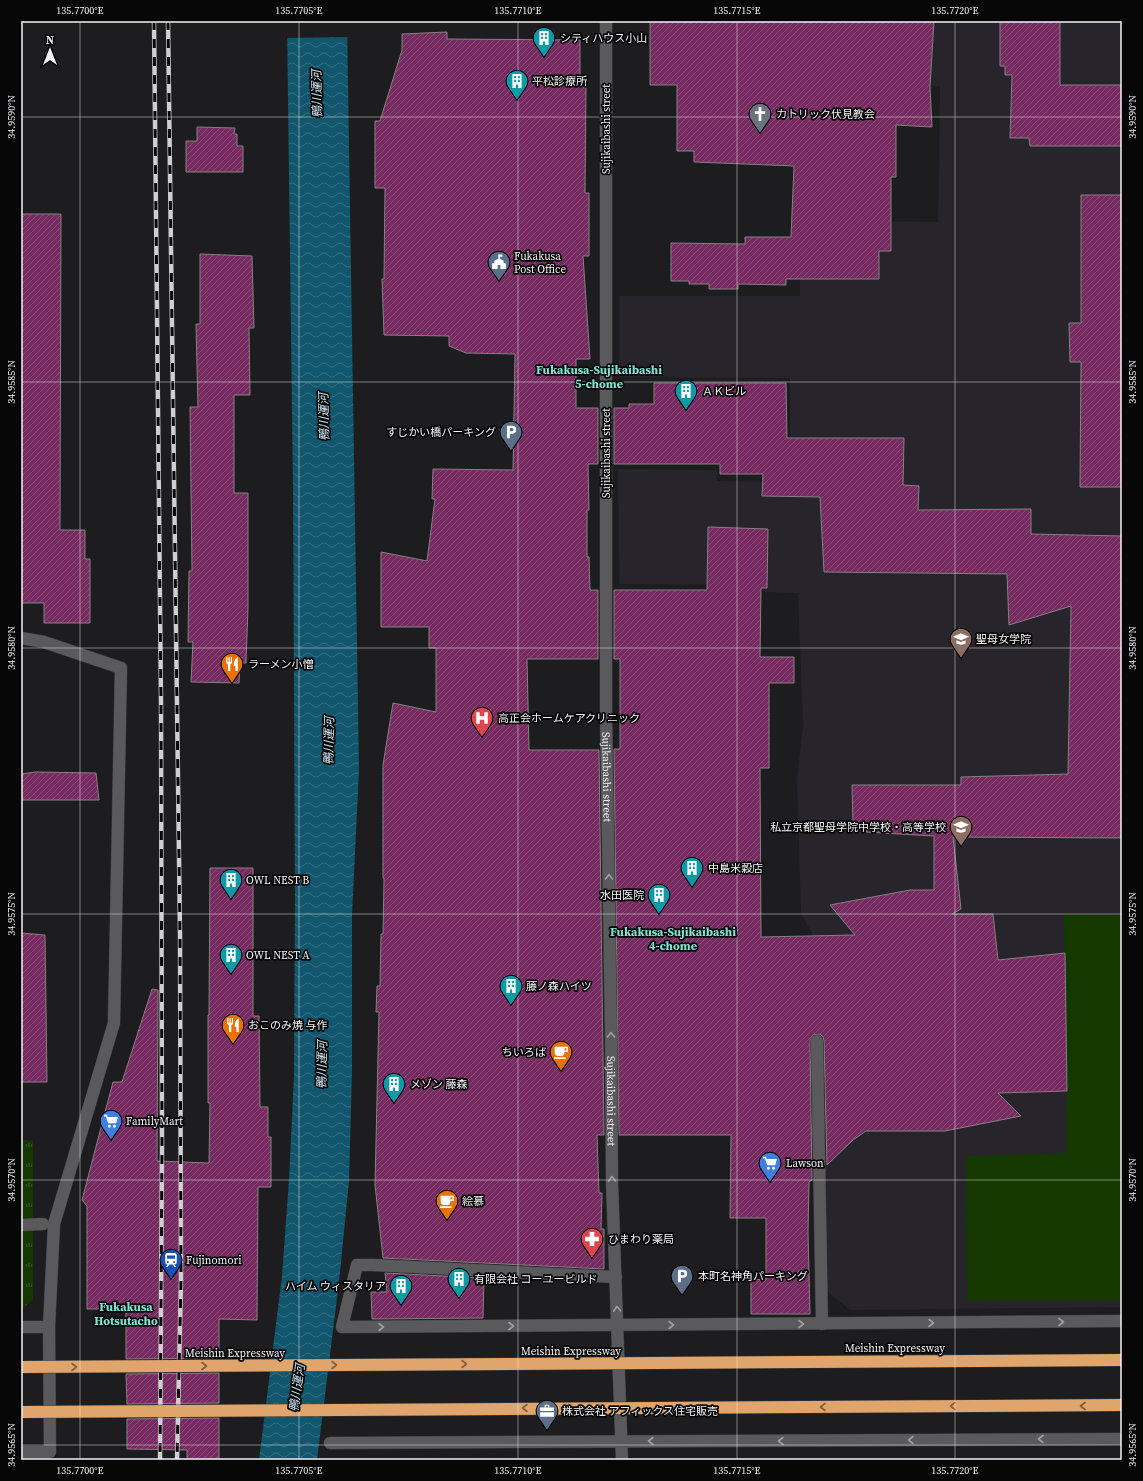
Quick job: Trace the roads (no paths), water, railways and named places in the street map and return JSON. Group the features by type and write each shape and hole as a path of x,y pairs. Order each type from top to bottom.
{"highway":[{"name":"Meishin Expressway","path":"21,1367 1122,1360"},
{"path":"21,1412 1122,1405"}],"street":[{"name":"Sujikaibashi street","path":"606,21 606,712 612,1183 622,1460"},
{"path":"21,638 44,642 120,668 114,1023 54,1224 49,1327 50,1452 21,1452"},
{"path":"817,1041 822,1324"},
{"path":"21,1225 43,1224"},
{"path":"616,1277 357,1265 342,1327 1122,1321"},
{"path":"21,1327 49,1327"},
{"path":"330,1443 1122,1439"}],"water":[{"name":"鴨川運河","path":"287,21 347,21 359,770 352,915 352,1071 349,1181 339,1282 317,1460 259,1460 282,1276 289,1180 294,1076 295,898 293,488"}],"railway":[{"path":"154,21 161,700 162,1147 160,1460"},
{"path":"168,21 180,933 181,1280 177,1460"}],"place":[{"name":"シティハウス小山","path":"544,58"},
{"name":"平松診療所","path":"517,100"},
{"name":"カトリック伏見教会","path":"760,134"},
{"name":"Fukakusa Post Office","path":"499,282"},
{"name":"ＡＫビル","path":"686,410"},
{"name":"すじかい橋パーキング","path":"511,452"},
{"name":"聖母女学院","path":"961,658"},
{"name":"ラーメン小憎","path":"232,684"},
{"name":"高正会ホームケアクリニック","path":"482,738"},
{"name":"私立京都聖母学院中学校・高等学校","path":"961,846"},
{"name":"中島米穀店","path":"692,888"},
{"name":"OWL NEST B","path":"231,900"},
{"name":"水田医院","path":"659,914"},
{"name":"OWL NEST A","path":"231,974"},
{"name":"藤ノ森ハイツ","path":"511,1006"},
{"name":"おこのみ焼 与作","path":"233,1044"},
{"name":"ちいろば","path":"561,1072"},
{"name":"メゾン 藤森","path":"394,1104"},
{"name":"FamilyMart","path":"111,1140"},
{"name":"Lawson","path":"770,1182"},
{"name":"絵慕","path":"447,1220"},
{"name":"ひまわり薬局","path":"592,1258"},
{"name":"Fujinomori","path":"171,1280"},
{"name":"本町名神角パーキング","path":"682,1296"},
{"name":"有限会社 コーユービルド","path":"459,1298"},
{"name":"ハイム ウィスタリア","path":"401,1306"},
{"name":"株式会社 アフィックス住宅販売","path":"547,1430"}],"district":[{"name":"Fukakusa-Sujikaibashi 5-chome","path":"599,377"},
{"name":"Fukakusa-Sujikaibashi 4-chome","path":"673,939"},
{"name":"Fukakusa Hotsutacho","path":"126,1314"}]}
